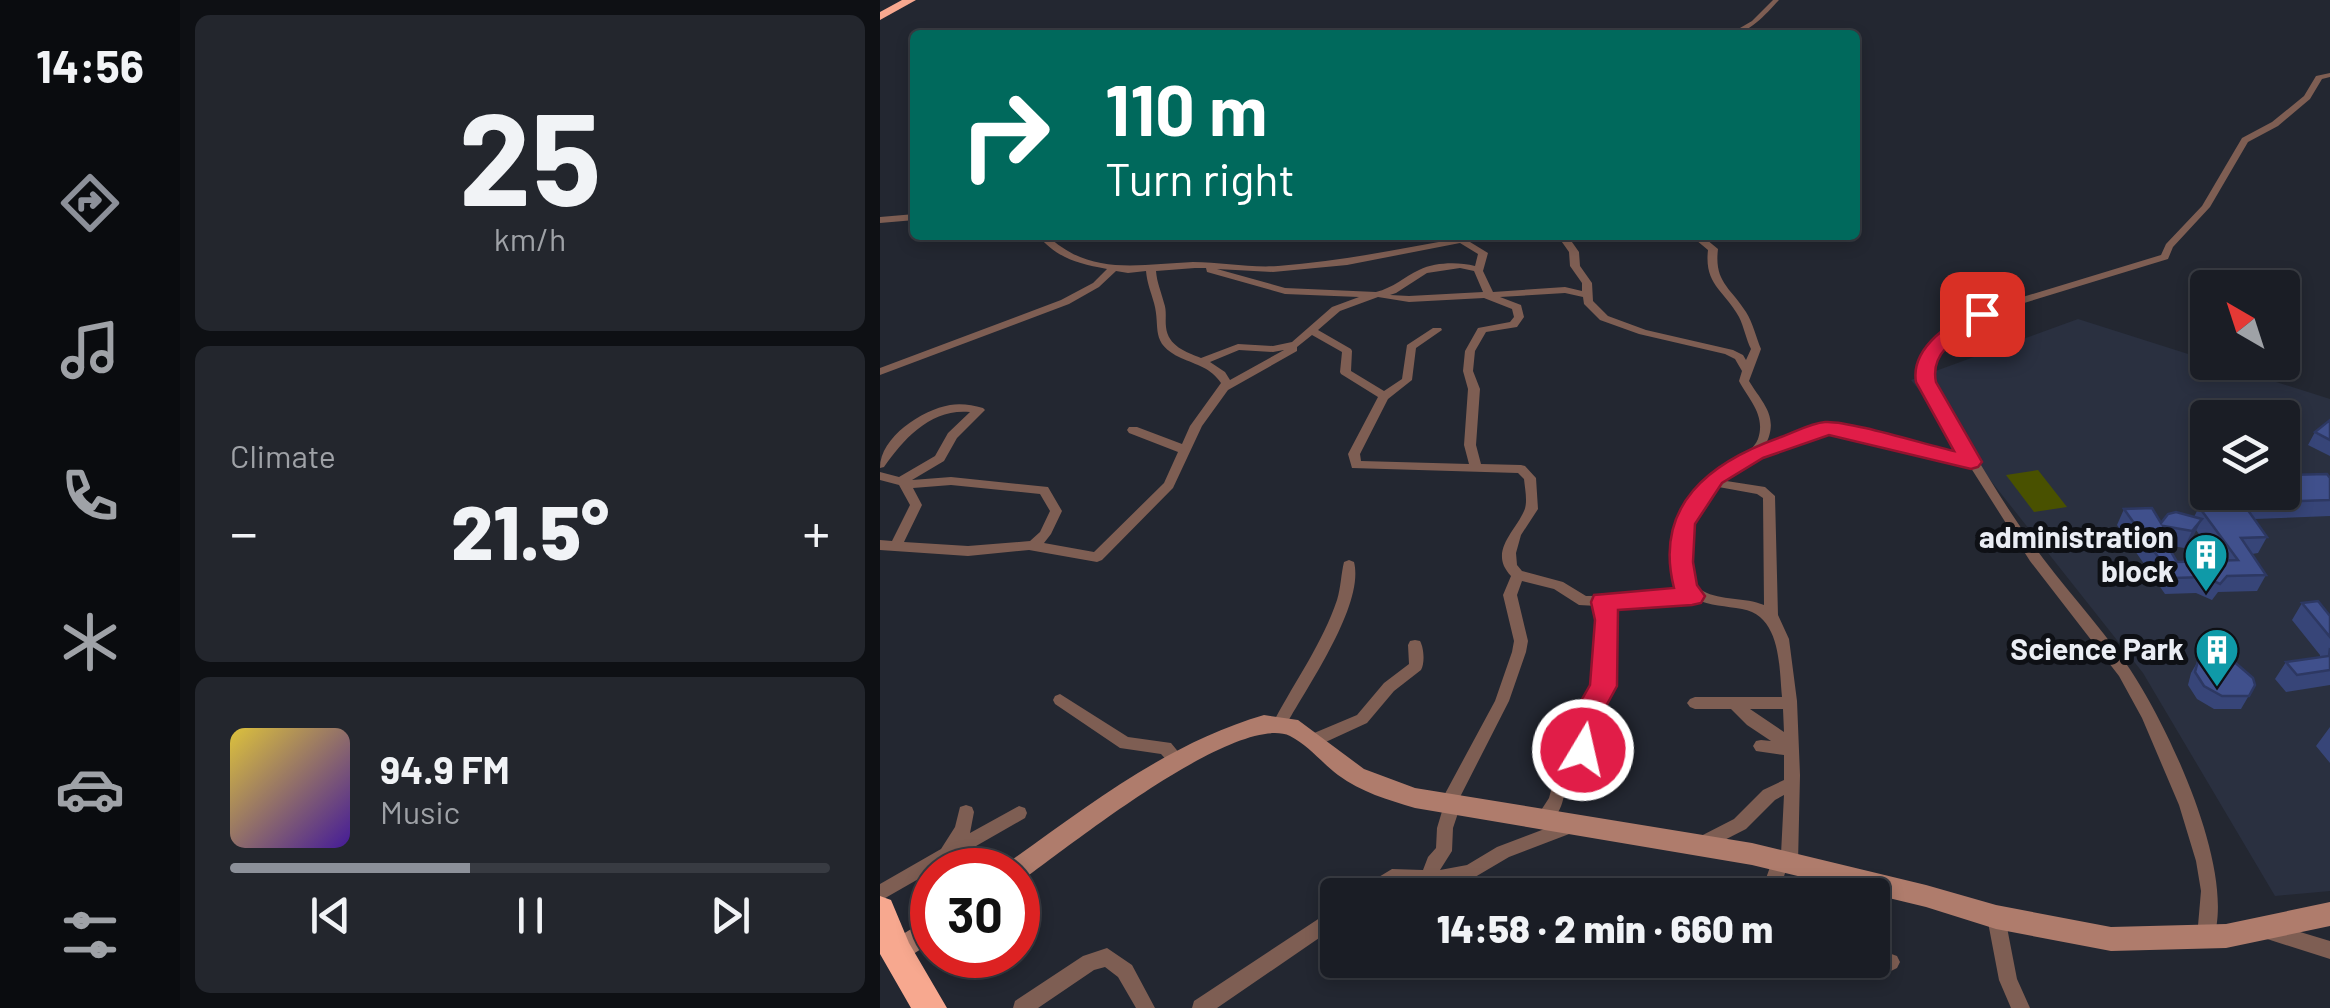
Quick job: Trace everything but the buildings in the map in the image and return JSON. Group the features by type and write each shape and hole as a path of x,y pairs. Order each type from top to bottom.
{"highway":[{"path":"880,16 910,0"},
{"path":"880,911 896,952 930,1008"}],"street":[{"path":"1740,30 1776,0"},
{"path":"2206,937 2210,906 2205,864 2183,798 2143,705 2123,670 2037,562 1971,462 1924,377 1927,356 1997,308 2165,257 2169,246 2206,207 2244,140 2272,126 2307,97 2320,78 2330,75"},
{"path":"880,220 910,217"},
{"path":"1048,240 1068,257 1112,270 1189,265 1286,268 1374,259 1472,240"},
{"path":"1566,240 1574,252 1574,263 1588,283 1589,304 1604,318 1642,332 1729,352 1739,357 1748,370"},
{"path":"1702,240 1711,246 1711,272 1724,296 1740,312 1756,349 1746,388 1764,414 1764,438 1756,454"},
{"path":"1464,242 1483,253 1479,270 1487,294 1517,308 1518,317 1512,325 1482,330 1470,351 1468,371 1474,388 1470,450 1476,467"},
{"path":"1189,265 1276,290 1419,300 1461,293 1565,290 1589,294"},
{"path":"880,546 898,544 968,551 1033,546 1064,554 1101,556 1123,528 1169,485 1196,426 1226,387 1286,354 1336,309 1394,291 1424,272 1460,265 1479,270"},
{"path":"1152,268 1152,290 1160,304 1163,338 1180,355 1219,370 1226,387"},
{"path":"880,372 1065,302 1112,270"},
{"path":"1436,330 1411,347 1406,382 1384,397 1354,454 1356,465 1516,468 1530,478 1532,509 1515,534 1509,553 1510,566 1518,575 1558,585 1580,600 1678,600 1694,594"},
{"path":"1313,331 1347,351 1344,371 1384,397"},
{"path":"1203,361 1242,346 1268,349 1296,344"},
{"path":"880,464 896,441 946,408 979,410 952,436 940,458 903,482"},
{"path":"1771,616 1694,594 1683,580 1684,524 1710,482 1756,454 1813,430 1833,428 1971,462"},
{"path":"1132,430 1185,450"},
{"path":"880,476 903,482 1044,490 1056,511 1050,527 1033,546"},
{"path":"898,544 915,509 903,482"},
{"path":"1710,482 1761,490 1769,496 1771,616 1784,657 1791,746 1784,862 1777,878"},
{"path":"1280,723 1311,671 1345,596 1351,578 1349,565"},
{"path":"1518,575 1510,596 1521,641 1519,652 1502,701 1451,804 1445,848 1434,862 1430,878 1470,872 1502,852 1574,826"},
{"path":"1544,818 1556,801 1563,773 1583,750 1578,729 1603,690 1607,620 1603,602"},
{"path":"1312,741 1362,719 1389,687 1412,671 1417,661 1415,646"},
{"path":"1060,700 1125,743 1165,748 1178,760"},
{"path":"1695,702 1788,703"},
{"path":"1736,704 1746,718 1791,746"},
{"path":"1040,854 1178,760 1247,727 1280,723 1312,741 1374,787 1784,862 1996,917 2111,939 2206,937 2265,930 2330,914"},
{"path":"1761,746 1791,746"},
{"path":"1698,846 1740,824 1770,795 1791,784"},
{"path":"949,848 963,829 966,812"},
{"path":"957,848 1019,813"},
{"path":"880,892 910,875"},
{"path":"1996,917 2008,980 2022,1008"},
{"path":"1201,1008 1320,926"},
{"path":"2265,930 2330,950"},
{"path":"896,952 910,943"},
{"path":"1022,1008 1089,962 1108,957 1124,971 1146,1008"}],"shaded area":[{"path":"2078,319 2190,355 2190,380 2270,380 2330,399 2330,891 2275,896 2143,673 1911,380"}],"green space":[{"path":"2038,470 2067,507 2034,512 2006,475"}],"place":[{"name":"administration block","path":"2206,593"},
{"name":"Science Park","path":"2217,688"}],"route":[{"path":"1583,750 1578,729 1604,686 1607,620 1603,602 1678,600 1694,594 1683,580 1685,518 1719,474 1756,454 1827,428 1971,462 1926,382 1924,370 1927,356 1934,348 1982,314"}]}
